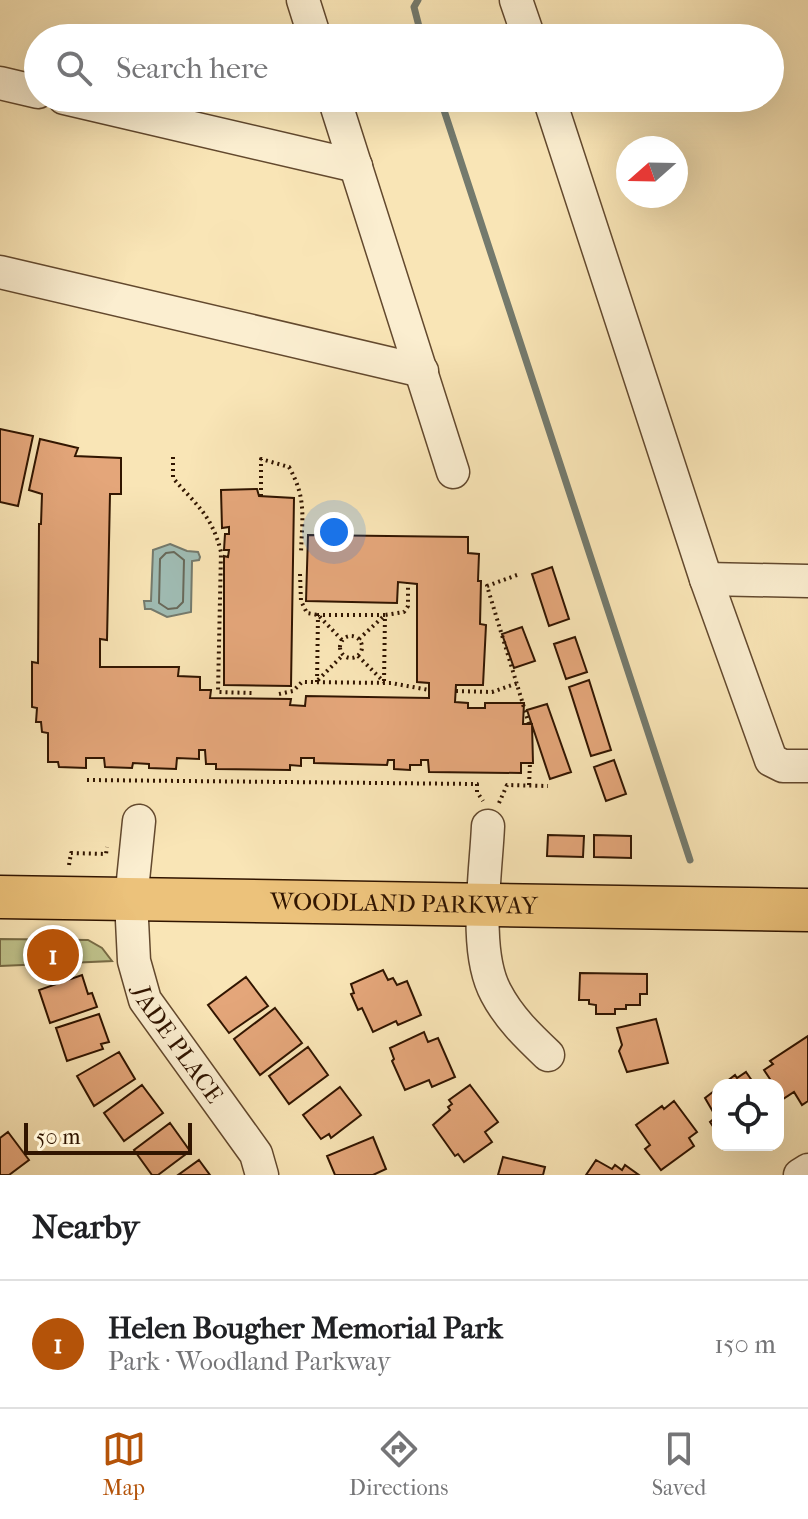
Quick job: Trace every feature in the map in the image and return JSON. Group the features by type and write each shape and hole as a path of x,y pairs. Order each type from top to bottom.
{"main road":[{"name":"WOODLAND PARKWAY","path":"0,897 808,910"}],"street":[{"path":"303,0 311,24"},
{"path":"516,0 524,24"},
{"path":"0,83 24,89"},
{"path":"124,112 356,166"},
{"path":"339,112 453,472"},
{"path":"554,112 706,579 771,760 783,766 808,766"},
{"path":"0,272 422,371"},
{"path":"706,579 808,581"},
{"name":"JADE PLACE","path":"139,821 131,900 134,961 145,1000 256,1154 262,1175"},
{"path":"488,826 484,952 494,991 515,1024 548,1055"},
{"path":"800,1175 808,1170"}],"path":[{"path":"173,457 173,478 207,515 216,530 221,552 218,692 252,693"},
{"path":"261,496 261,459 289,467 301,491 301,553"},
{"path":"300,574 302,608 307,613 318,615 404,612 408,606 408,583"},
{"path":"517,575 487,586 529,724"},
{"path":"318,615 342,640"},
{"path":"317,682 318,615"},
{"path":"359,639 385,615"},
{"path":"384,682 385,615"},
{"path":"352,636 359,639 362,649 358,656 352,659 343,655 339,647 342,640 352,636"},
{"path":"317,682 343,655"},
{"path":"358,656 384,682"},
{"path":"279,694 293,691 302,682 384,682 429,690"},
{"path":"456,691 492,692 518,683"},
{"path":"529,785 530,763"},
{"path":"87,780 477,784 481,800 489,805 503,798 507,785 548,786"},
{"path":"69,865 71,853 106,854 108,842"}],"green space":[{"path":"0,939 88,940 102,948 112,961 0,966"}],"water":[{"path":"170,544 198,552 200,557 192,561 191,612 167,617 145,609 144,601 151,601 153,550"}],"building":[{"path":"0,429 33,436 18,506 0,502"},
{"path":"40,439 78,448 75,456 121,458 121,494 110,494 107,640 100,639 100,667 179,667 178,676 200,677 200,690 211,690 210,698 291,699 290,705 305,706 306,696 429,698 429,683 417,682 417,584 398,582 397,603 306,601 308,535 468,537 468,553 479,554 480,624 486,625 483,685 456,685 455,702 468,703 468,708 485,708 485,703 524,703 523,724 532,724 533,763 521,763 521,773 429,772 428,760 421,760 421,765 410,765 410,770 394,769 394,760 388,760 387,765 314,763 314,758 301,758 301,766 290,765 290,770 216,769 216,764 206,764 205,750 199,750 199,759 177,758 176,769 149,768 149,764 133,763 132,768 105,767 104,758 86,758 86,768 59,767 58,762 48,762 48,733 42,732 41,722 36,722 37,708 32,707 32,662 38,663 42,494 29,490"},
{"path":"257,489 259,496 294,498 291,686 224,685 224,556 228,557 229,550 224,550 225,534 229,534 229,527 222,528 221,490"},
{"path":"552,567 569,619 549,626 532,574"},
{"path":"522,627 535,661 514,668 502,634"},
{"path":"575,637 587,672 566,679 554,644"},
{"path":"589,680 611,750 591,756 569,687"},
{"path":"547,704 571,772 550,779 527,710"},
{"path":"614,760 626,794 606,801 594,767"},
{"path":"548,835 584,836 583,857 547,856"},
{"path":"594,835 631,836 631,858 594,857"},
{"path":"383,970 388,980 393,978 397,985 407,981 421,1015 398,1025 396,1021 373,1032 362,1008 358,1010 351,994 354,993 351,984"},
{"path":"580,973 647,974 647,994 640,994 640,1005 626,1005 626,1009 615,1009 615,1014 596,1014 596,1005 589,1004 589,1000 579,1000"},
{"path":"82,975 88,994 92,993 97,1007 50,1023 39,990"},
{"path":"246,977 268,1006 229,1033 208,1005"},
{"path":"275,1008 302,1043 260,1075 234,1039"},
{"path":"99,1014 109,1042 101,1044 103,1049 67,1061 56,1028"},
{"path":"656,1019 668,1063 627,1072 619,1051 622,1045 617,1028"},
{"path":"424,1032 428,1042 438,1038 455,1077 432,1087 429,1080 405,1090 392,1061 390,1048"},
{"path":"808,1036 808,1101 802,1105 794,1092 784,1098 784,1079 770,1079 764,1070 773,1064 770,1061"},
{"path":"308,1047 328,1075 289,1104 269,1076"},
{"path":"119,1052 135,1079 94,1106 77,1076"},
{"path":"746,1072 751,1079 730,1079 735,1075 737,1078"},
{"path":"142,1085 163,1113 124,1141 104,1113"},
{"path":"470,1085 498,1122 485,1132 492,1142 464,1162 458,1154 455,1156 433,1125 450,1110 448,1107 452,1104 449,1100"},
{"path":"340,1087 361,1115 331,1138 329,1134 321,1139 303,1115"},
{"path":"712,1093 712,1110 705,1098"},
{"path":"674,1101 697,1132 689,1138 694,1146 661,1170 645,1149 650,1145 636,1125"},
{"path":"170,1123 190,1151 158,1175 152,1175 134,1150"},
{"path":"8,1132 29,1160 9,1175 0,1175 0,1138"},
{"path":"373,1137 386,1169 373,1175 335,1175 327,1156"},
{"path":"503,1157 545,1167 543,1175 498,1175"},
{"path":"199,1160 210,1175 178,1175"},
{"path":"596,1160 612,1169 615,1165 622,1170 625,1165 639,1175 586,1175"}],"waterway":[{"path":"418,0 414,7 418,24"},
{"path":"445,112 690,860"}],"place":[{"name":"Helen Bougher Memorial Park","path":"53,955"}]}
